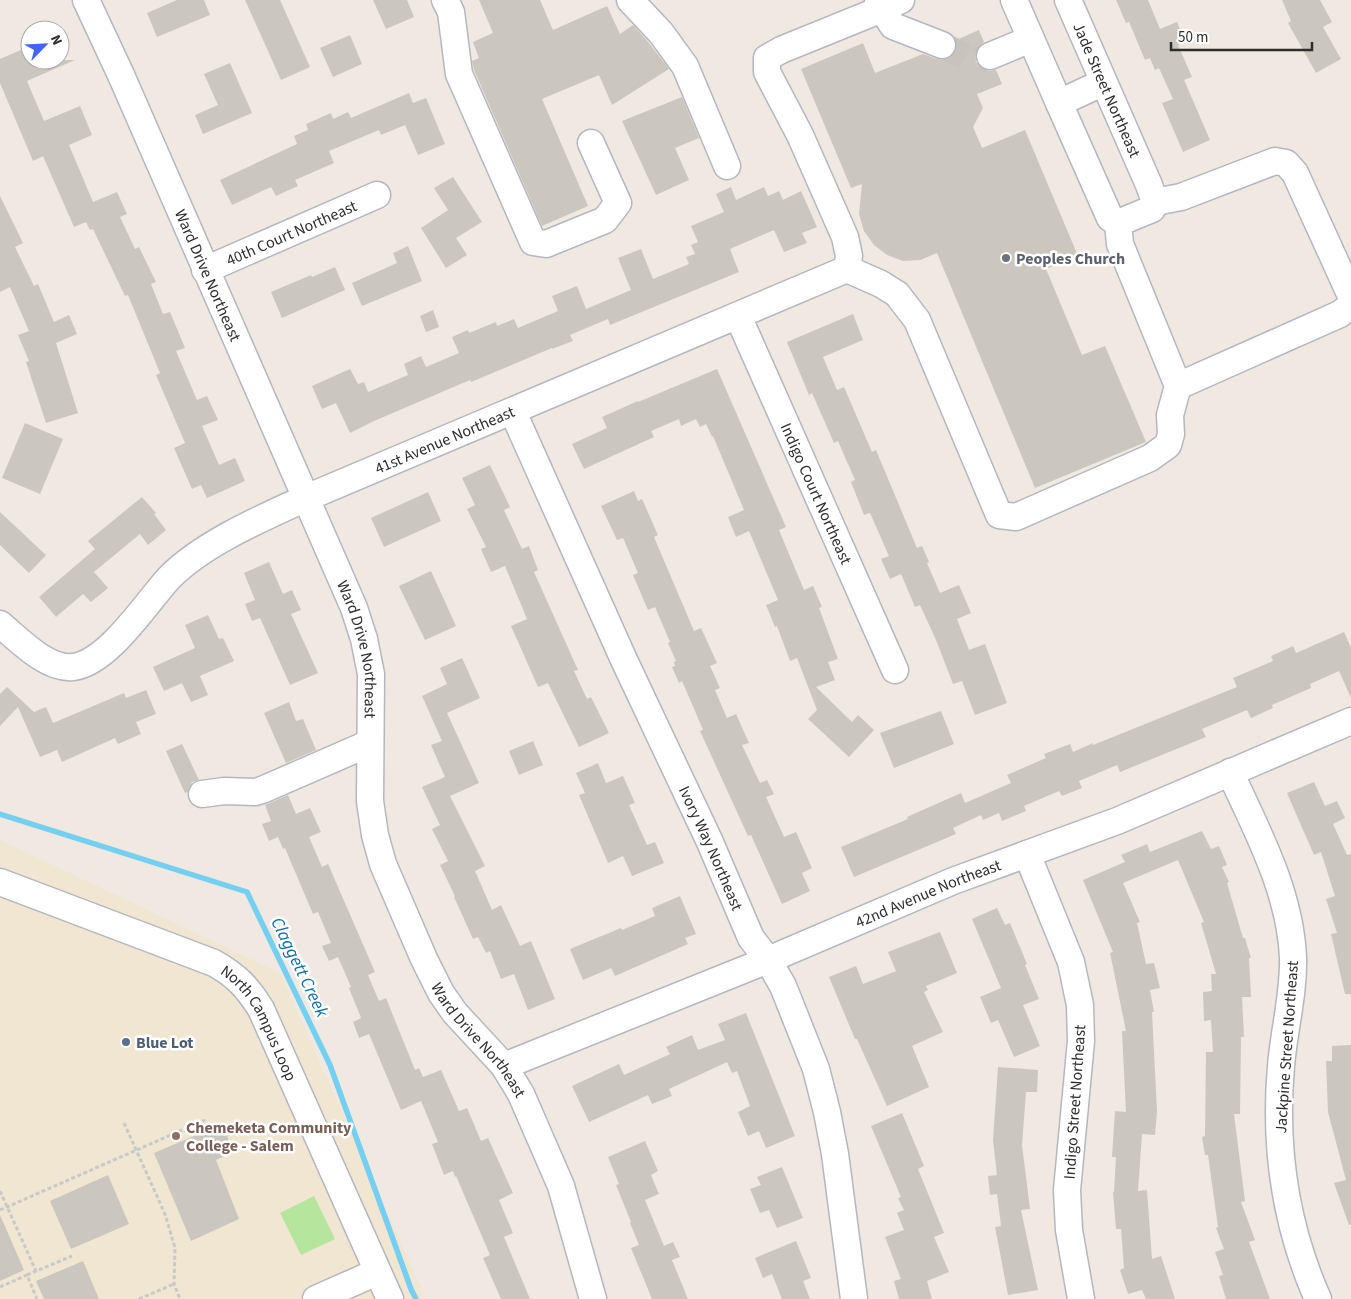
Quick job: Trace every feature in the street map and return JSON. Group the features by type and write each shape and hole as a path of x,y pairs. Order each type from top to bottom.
{"street":[{"name":"Ward Drive Northeast","path":"86,0 354,608 364,639 371,674 370,801 375,835 383,864 424,959 441,993 455,1013 504,1066 521,1094 561,1186 593,1299"},
{"path":"445,0 450,12 459,74 533,242 546,244 605,220 618,203 591,143"},
{"path":"630,0 661,33 685,66 728,166"},
{"path":"1014,0 1110,218 1118,223"},
{"name":"Jade Street Northeast","path":"1068,0 1150,190"},
{"path":"942,45 893,26 887,3 767,58 767,72 800,136 844,237 849,256 843,272 881,284 897,294 917,320 999,515 1016,518 1150,458 1168,445 1171,434 1170,415 1178,386 1120,244 1118,223"},
{"path":"990,56 1031,39"},
{"path":"1060,103 1104,82"},
{"path":"1118,223 1152,209 1150,190 1181,198 1276,161 1286,163 1295,173 1351,296"},
{"name":"40th Court Northeast","path":"205,270 377,195"},
{"name":"41st Avenue Northeast","path":"0,624 40,657 54,664 73,667 88,661 104,652 116,640 170,578 187,562 219,542 306,498 843,272"},
{"path":"1178,386 1340,314 1350,307 1351,301"},
{"name":"Indigo Court Northeast","path":"738,316 895,670"},
{"name":"Ivory Way Northeast","path":"513,412 624,660 709,840 752,938 768,960 783,986 816,1069 825,1103 834,1154 854,1299"},
{"name":"42nd Avenue Northeast","path":"504,1066 768,960 952,881 1117,822 1351,721"},
{"path":"202,794 224,791 255,792 262,790 370,743"},
{"name":"Jackpine Street Northeast","path":"1230,772 1269,856 1279,885 1288,922 1293,957 1291,991 1281,1065 1278,1113 1279,1143 1289,1211 1298,1248 1318,1299"},
{"name":"Indigo Street Northeast","path":"1027,854 1071,962 1080,1004 1081,1041 1067,1190 1069,1230 1081,1299"},
{"name":"North Campus Loop","path":"0,882 214,963 234,974 250,990 261,1009 390,1299"},
{"path":"316,1299 345,1293 377,1272"}],"path":[{"path":"0,1210 204,1120"},
{"path":"124,1123 165,1214 175,1248 174,1284 180,1299"},
{"path":"0,1191 36,1271"},
{"path":"0,1287 72,1256"},
{"path":"27,1275 37,1299"},
{"path":"139,1299 174,1284"}],"shaded area":[{"name":"Chemeketa Community College - Salem","path":"0,840 280,973 426,1299 0,1299"}],"green space":[{"path":"314,1196 335,1239 301,1255 280,1213"}],"building":[{"path":"177,0 204,0 210,15 157,37 147,13"},
{"path":"245,0 280,0 310,67 281,80"},
{"path":"373,0 407,0 414,17 386,29"},
{"path":"479,0 540,0 553,30 607,6 620,34 633,25 669,69 612,105 599,75 542,99 588,206 542,226 474,70 472,61 479,58 473,42 493,33"},
{"path":"1116,0 1148,0 1160,29 1177,22 1185,41 1178,45 1192,77 1184,80 1210,140 1183,152 1162,103 1173,99 1159,68 1155,70 1150,58 1145,60 1129,22 1126,23"},
{"path":"1282,0 1320,0 1332,22 1323,27 1341,59 1316,73 1288,23 1291,21"},
{"name":"Peoples Church","path":"979,30 984,42 978,47 975,54 976,62 981,68 988,71 996,70 1002,84 977,94 983,108 973,127 982,148 1025,130 1078,256 1046,269 1082,355 1105,346 1146,442 1035,488 937,253 920,260 903,261 887,255 874,245 864,231 859,214 862,184 851,188 801,69 863,43 875,73 923,54 945,60 956,51 956,40"},
{"path":"350,35 362,64 333,77 320,48"},
{"path":"20,50 20,70 52,70 27,81 44,121 80,106 92,135 69,145 93,202 117,192 127,214 120,217 135,249 139,247 156,282 151,284 163,314 170,312 185,348 176,351 197,400 207,396 218,420 202,426 219,465 235,458 245,481 207,498 201,485 192,489 174,448 185,443 156,375 160,373 128,295 125,296 93,229 90,230 86,222 74,227 43,156 33,161 0,83 0,59"},
{"path":"230,63 252,113 203,134 195,115 218,105 204,74"},
{"path":"409,93 413,103 426,98 445,144 418,155 405,125 381,135 379,130 329,151 334,163 295,180 298,186 276,196 271,187 232,205 220,180 297,144 294,136 308,130 306,124 331,113 333,119 348,112 351,118"},
{"path":"682,97 699,138 675,148 689,180 656,195 622,121"},
{"path":"453,177 482,222 456,238 467,255 446,268 421,228 448,210 434,188"},
{"path":"731,187 736,200 764,187 768,196 779,191 783,200 801,191 817,227 802,233 807,243 784,252 774,230 730,249 739,272 610,325 608,319 570,335 573,341 471,382 470,380 350,433 336,403 322,409 312,386 350,369 358,384 364,382 368,392 408,375 404,364 421,356 426,367 459,353 452,337 468,330 469,333 496,322 497,326 514,319 518,328 558,311 552,296 577,286 586,309 631,290 618,258 641,249 653,279 689,264 686,257 695,254 691,245 698,242 691,226 724,212 716,194"},
{"path":"0,196 23,243 15,247 34,286 38,284 54,322 69,315 77,334 56,343 78,413 46,423 26,362 29,361 18,335 29,331 10,287 0,292"},
{"path":"408,246 422,281 362,306 352,283 397,263 393,253"},
{"path":"335,267 345,290 282,318 271,292"},
{"path":"433,310 439,327 426,332 420,316"},
{"path":"853,314 863,340 823,357 837,390 844,387 872,452 876,450 917,548 922,546 940,593 959,585 971,613 957,619 969,650 985,644 1007,703 975,715 962,681 953,684 920,605 915,607 901,574 890,579 881,559 889,556 870,513 864,515 851,482 855,480 838,441 834,443 812,393 809,395 787,342"},
{"path":"717,369 786,527 779,530 804,590 813,586 822,607 819,608 838,659 828,662 835,680 816,687 852,722 858,715 874,730 849,757 808,719 817,710 797,658 790,661 777,626 775,627 766,605 778,600 749,531 736,537 728,517 744,510 713,436 706,424 700,427 696,419 681,426 679,419 651,431 654,437 584,469 572,444 607,428 602,417"},
{"path":"25,423 63,439 40,494 2,478"},
{"path":"490,465 510,507 504,510 522,549 529,546 538,570 534,572 578,670 574,671 587,699 591,697 609,733 579,747 548,683 538,687 511,626 527,619 505,566 491,572 481,549 486,547 467,509 475,505 462,478"},
{"path":"634,491 638,501 642,499 658,535 654,537 694,631 701,628 717,663 710,666 720,688 715,690 727,718 736,714 749,743 742,745 760,783 767,780 774,794 766,797 784,837 796,832 812,868 802,873 810,891 782,904 751,835 748,836 700,731 703,730 682,681 679,683 672,667 675,666 674,662 676,661 655,607 648,610 633,575 638,573 623,538 617,540 601,506"},
{"path":"428,492 441,521 384,547 371,518"},
{"path":"142,497 156,513 154,514 166,530 148,545 140,534 94,572 108,588 91,602 83,594 56,617 39,597 95,549 88,541"},
{"path":"0,512 46,555 29,573 0,545"},
{"path":"269,562 283,594 292,590 301,610 291,614 318,673 290,685 260,618 252,621 245,604 255,600 244,573"},
{"path":"431,571 456,626 425,640 399,586"},
{"path":"208,615 219,639 223,638 234,661 200,676 208,695 191,702 182,683 164,691 153,667 195,648 185,625"},
{"path":"1344,632 1351,648 1351,698 1339,671 1310,684 1311,688 1272,705 1273,708 1251,718 1247,710 1202,729 1206,737 1120,772 1117,765 1079,781 1082,788 1062,796 1059,791 1024,806 1026,811 1002,821 999,813 983,820 981,815 953,828 956,834 854,877 841,847 908,819 907,817 961,793 965,803 1011,783 1007,775 1046,758 1044,754 1070,744 1073,752 1237,687 1233,678 1273,661 1271,656 1293,646 1296,653"},
{"path":"462,658 480,698 447,713 479,783 450,796 485,866 475,871 492,910 501,905 520,946 531,941 555,999 528,1010 514,974 501,979 490,951 486,953 478,937 473,939 440,865 448,861 432,829 440,825 422,787 445,777 431,745 442,741 422,696 447,684 440,668"},
{"path":"7,687 34,712 46,707 53,723 124,693 126,698 146,690 156,714 136,722 141,734 118,744 115,738 62,762 57,750 40,757 18,707 0,726 0,694"},
{"path":"289,702 296,721 303,719 316,750 286,763 264,713"},
{"path":"941,711 954,744 894,768 880,733"},
{"path":"533,741 543,765 519,775 509,751"},
{"path":"182,744 199,780 192,782 188,792 185,793 166,751"},
{"path":"598,763 606,783 623,776 635,803 629,805 647,845 655,842 664,863 632,876 623,856 608,863 579,795 585,793 576,773"},
{"path":"1314,782 1325,806 1337,801 1345,818 1333,824 1347,855 1351,854 1351,994 1345,994 1331,934 1337,933 1326,899 1335,896 1321,852 1314,855 1287,793"},
{"path":"288,795 296,814 310,808 321,832 309,837 322,867 328,864 375,972 368,975 379,1001 386,998 415,1070 419,1068 423,1077 441,1070 459,1111 467,1108 481,1141 488,1138 513,1193 499,1200 513,1233 504,1237 530,1299 501,1299 483,1258 490,1255 456,1176 453,1171 444,1175 432,1144 438,1142 421,1101 401,1110 369,1034 359,1038 353,1022 361,1018 349,988 351,987 338,957 329,961 322,946 331,943 318,912 313,914 285,848 283,849 278,837 269,841 262,824 271,821 265,805"},
{"path":"1202,831 1211,849 1219,846 1227,865 1222,867 1229,882 1227,883 1243,938 1245,938 1251,958 1249,958 1251,997 1242,997 1244,1037 1241,1037 1240,1114 1234,1114 1245,1201 1241,1202 1255,1240 1249,1242 1270,1299 1226,1299 1219,1276 1223,1275 1215,1252 1224,1249 1216,1228 1218,1227 1208,1155 1205,1155 1202,1137 1205,1136 1206,1052 1213,1052 1211,1020 1204,1021 1203,992 1212,991 1211,974 1216,974 1201,923 1204,922 1178,860 1123,883 1140,922 1137,923 1146,964 1154,963 1160,988 1150,990 1154,1012 1152,1012 1157,1111 1155,1135 1142,1134 1138,1191 1147,1190 1152,1259 1161,1256 1175,1299 1146,1299 1142,1290 1128,1294 1120,1270 1124,1268 1121,1229 1116,1229 1113,1192 1116,1157 1112,1157 1115,1111 1126,1112 1122,1031 1126,1031 1110,953 1113,952 1083,880 1125,862 1121,855 1147,844 1150,852"},
{"path":"680,896 696,934 685,938 688,944 615,976 611,968 583,980 570,949 655,916 652,908"},
{"path":"997,908 1005,925 1010,923 1039,999 1023,1005 1040,1046 1014,1057 998,1020 991,1023 980,997 1001,988 972,919"},
{"path":"940,932 957,973 926,986 928,990 924,992 943,1032 912,1046 929,1087 887,1106 857,1039 855,1039 829,977 856,966 863,984 896,971 888,952"},
{"path":"746,1013 795,1136 766,1148 759,1131 748,1136 738,1112 750,1106 737,1071 732,1073 727,1062 669,1089 672,1096 652,1104 648,1095 589,1122 572,1086 619,1064 624,1075 670,1054 666,1047 692,1035 698,1050 725,1040 718,1024"},
{"path":"1351,1045 1351,1225 1349,1225 1334,1183 1346,1180 1328,1112 1326,1061 1332,1061 1332,1046"},
{"path":"998,1067 1038,1070 1037,1092 1026,1092 1022,1145 1030,1209 1021,1210 1038,1290 1008,1295 995,1227 1001,1226 997,1194 990,1195 988,1176 997,1175 993,1140"},
{"path":"902,1113 924,1166 918,1169 944,1233 934,1237 949,1272 927,1281 932,1299 899,1299 894,1281 901,1279 885,1237 904,1230 897,1213 904,1210 898,1198 901,1197 871,1126"},
{"path":"222,1124 234,1152 216,1160 239,1219 191,1241 154,1153"},
{"path":"645,1141 658,1171 651,1175 659,1194 645,1200 664,1246 673,1242 680,1257 672,1260 688,1299 652,1299 631,1248 639,1245 616,1185 619,1184 608,1157"},
{"path":"782,1167 803,1218 777,1228 769,1210 760,1213 750,1189 761,1185 757,1177"},
{"path":"108,1175 129,1224 71,1249 50,1201"},
{"path":"0,1215 24,1270 0,1281"},
{"path":"796,1241 811,1278 803,1281 810,1299 782,1299 772,1274 763,1278 755,1258"},
{"path":"83,1261 99,1299 44,1299 36,1281"}],"waterway":[{"name":"Claggett Creek","path":"0,814 247,892 330,1065 416,1299"}],"tunnel":[{"path":"942,45 974,61 990,56"}],"place":[{"name":"Peoples Church","path":"1006,258"},
{"name":"Blue Lot","path":"126,1042"},
{"name":"Chemeketa Community College - Salem","path":"176,1136"}]}
